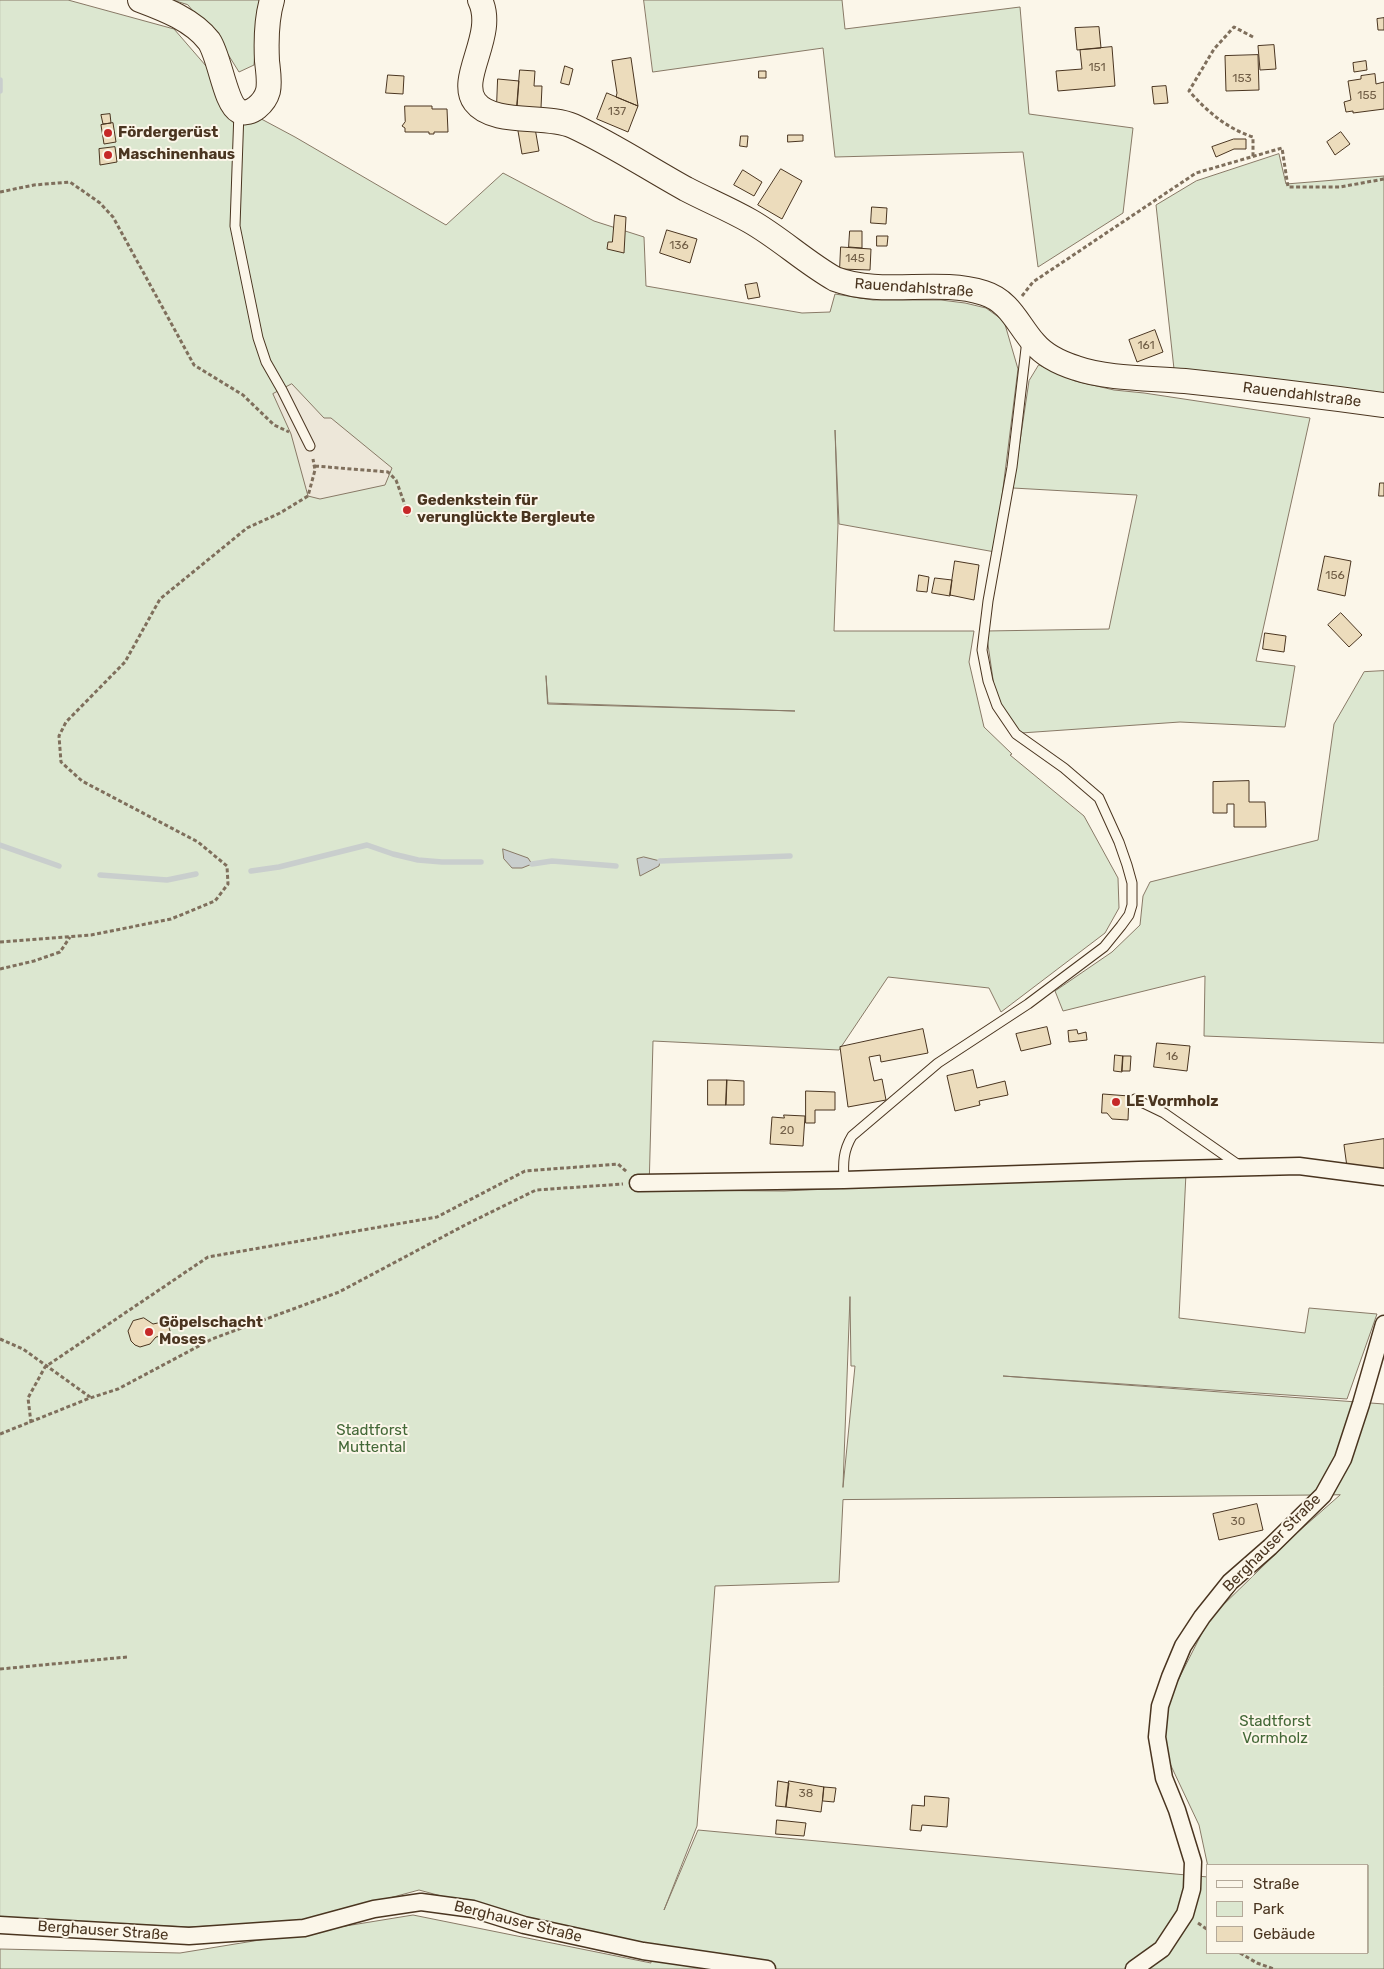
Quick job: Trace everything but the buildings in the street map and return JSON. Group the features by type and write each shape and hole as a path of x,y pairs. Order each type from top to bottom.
{"street":[{"path":"140,0 162,8 200,32 209,42 217,56 230,100 239,111 246,112 259,105 268,92 266,40 267,19 272,0"},
{"name":"Rauendahlstraße","path":"480,0 484,10 485,30 470,85 474,100 488,112 503,116 553,120 586,132 688,190 750,221 834,279 874,288 950,288 974,290 994,298 1010,310 1027,335 1046,354 1069,366 1095,373 1195,382 1384,405"},
{"path":"638,1183 844,1180 1299,1166 1384,1177"},
{"name":"Berghauser Straße","path":"1134,1969 1162,1949 1185,1914 1192,1889 1193,1862 1177,1810 1164,1778 1157,1737 1160,1706 1170,1677 1183,1646 1202,1617 1230,1582 1270,1547 1323,1495 1343,1459 1362,1404 1384,1324"},
{"name":"Berghauser Straße","path":"0,1925 189,1936 304,1928 374,1910 421,1902 474,1909 524,1925 644,1951 766,1969"}],"lane":[{"path":"239,111 234,226 256,329 266,362 310,446"},
{"path":"844,1180 843,1159 845,1147 852,1136 938,1063 1028,1004 1104,947 1129,915 1132,906 1132,883 1127,865 1099,798 1064,768 1016,734 997,706 988,681 982,650 988,602 1012,467 1027,335"},
{"path":"1135,1099 1164,1113 1243,1168"}],"path":[{"path":"1252,37 1234,27 1214,50 1190,91 1207,111 1225,125 1237,132 1253,137 1253,157"},
{"path":"1010,310 1033,282 1196,173 1282,148 1288,187 1340,187 1384,180"},
{"path":"0,192 34,185 70,182 100,203 113,217 194,365 243,395 274,425 310,446 315,470 308,496 280,513 247,528 160,599 125,662 66,722 59,736 61,762 82,781 198,842 227,866 228,884 216,901 171,920 92,935 0,942"},
{"path":"314,466 388,472 396,480 406,508"},
{"path":"0,968 34,961 60,952 70,937"},
{"path":"31,1423 28,1398 45,1367 208,1257 437,1217 525,1170 618,1164 638,1183"},
{"path":"0,1434 90,1398 118,1389 212,1339 339,1292 467,1224 536,1190 638,1183"},
{"path":"0,1339 23,1349 45,1367 90,1398"},
{"path":"0,1669 127,1657"},
{"path":"1242,1954 1257,1963 1274,1969"}],"green space":[{"name":"Stadtforst Muttental","path":"0,0 68,0 174,29 213,74 252,114 446,225 503,173 594,221 644,237 646,286 802,313 830,312 835,294 873,300 941,300 986,308 1004,321 1018,369 995,552 839,524 835,430 838,525 834,631 974,631 969,662 984,727 1012,754 1010,755 1084,816 1118,878 1119,908 1105,933 1001,1012 989,988 888,977 839,1050 653,1041 649,1190 784,1191 1186,1173 1179,1318 1305,1333 1309,1308 1377,1314 1347,1399 1003,1376 1384,1404 1384,1969 0,1969 0,1949 180,1953 413,1915 651,1963 650,1944 526,1919 419,1890 301,1922 188,1927 0,1918","holes":["546,676 548,703 795,711 548,704","850,1297 851,1366 855,1366 843,1487","1340,1495 1298,1532 1217,1611 1206,1625 1168,1700 1164,1751 1199,1825 1207,1864 1369,1864 1369,1954 1206,1954 1206,1877 698,1830 664,1910 697,1826 715,1586 839,1582 843,1500"]},
{"path":"173,0 262,0 258,8 254,65 239,72 224,48 188,5"},
{"path":"644,0 842,0 845,29 1020,7 1029,114 1133,128 1123,213 1038,267 1023,152 835,157 823,48 653,72"},
{"path":"1279,154 1286,184 1384,176 1384,394 1174,369 1156,205 1196,181"},
{"path":"1039,365 1075,381 1114,390 1310,418 1256,661 1295,666 1285,727 1180,722 1021,733 998,714 986,631 1109,629 1137,495 1013,488 1029,381"},
{"path":"1384,671 1384,1043 1204,1036 1205,976 1063,1011 1055,991 1112,952 1140,925 1143,896 1150,882 1318,840 1334,724 1364,672"}],"shaded area":[{"path":"292,384 324,418 331,418 392,468 385,485 320,499 308,496 291,434 273,394"},
{"path":"503,849 528,858 532,864 522,868 512,868 504,859"},
{"path":"644,857 660,861 659,866 640,876 637,859"}],"waterway":[{"path":"0,80 0,91"},
{"path":"0,845 59,866"},
{"path":"251,871 279,867 367,845 418,860 481,862"},
{"path":"660,861 790,856"},
{"path":"532,864 552,861 616,866"},
{"path":"100,875 167,880 196,874"}],"place":[{"name":"Fördergerüst","path":"108,133"},
{"name":"Maschinenhaus","path":"108,155"},
{"name":"Gedenkstein für verunglückte Bergleute","path":"407,510"},
{"name":"LE Vormholz","path":"1116,1102"},
{"name":"Göpelschacht Moses","path":"149,1332"}],"park label":[{"name":"Stadtforst Vormholz","path":"1275,1730"}]}
